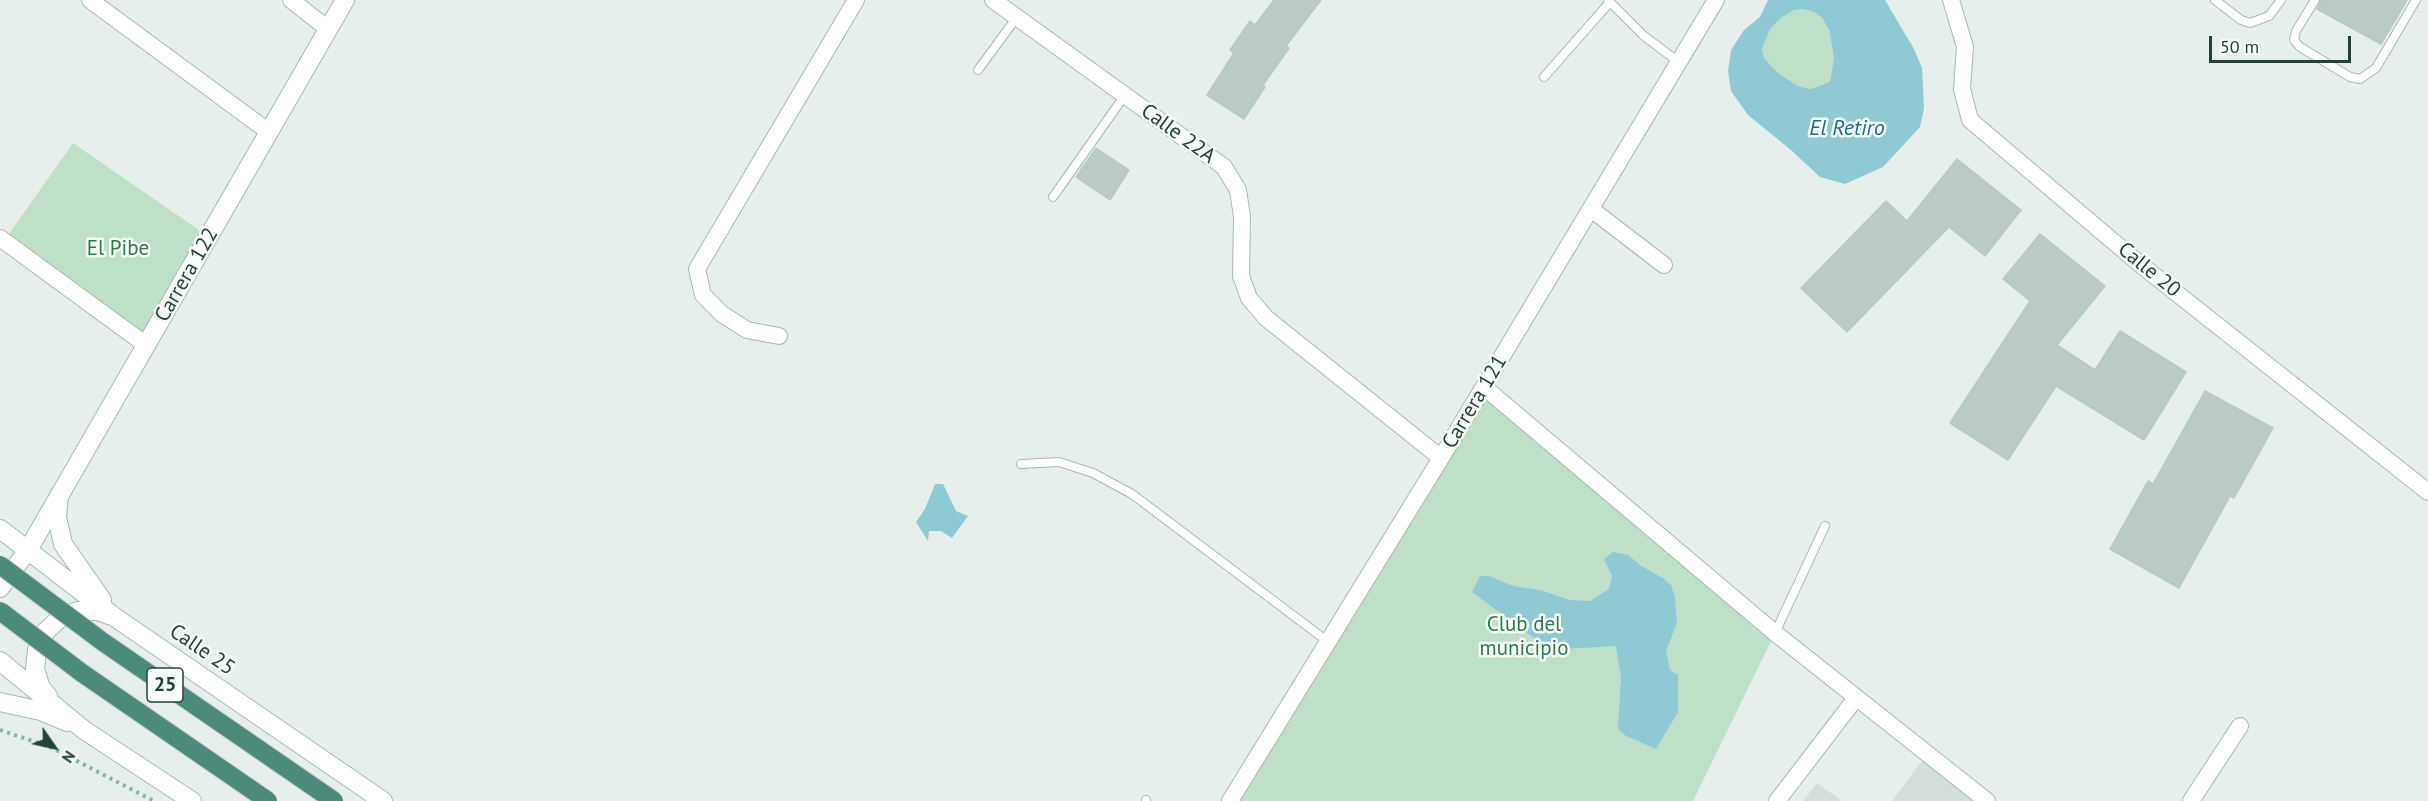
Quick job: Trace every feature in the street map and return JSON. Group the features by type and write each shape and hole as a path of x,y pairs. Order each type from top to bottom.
{"highway":[{"name":"25","path":"0,565 103,642 334,801"},
{"name":"25","path":"0,611 82,673 268,801"}],"main road":[{"name":"Carrera 122","path":"0,588 28,550 345,0"},
{"path":"59,496 57,517 63,544 116,618"},
{"name":"Calle 25","path":"0,529 116,618 383,801"},
{"path":"54,703 41,688 35,669 37,650 45,632 60,618 78,611 98,611 116,618"},
{"path":"0,661 54,703 84,730 192,801"},
{"path":"0,702 42,711 84,730"}],"street":[{"path":"90,0 269,132"},
{"path":"291,0 328,29"},
{"path":"779,336 747,330 722,314 704,295 697,269 856,0"},
{"name":"Calle 22A","path":"993,0 1224,167 1238,190 1242,217 1242,276 1249,298 1266,318 1441,459"},
{"name":"Carrera 121","path":"1230,801 1441,459 1716,0"},
{"name":"Calle 20","path":"1951,0 1965,47 1962,89 1970,120 2141,265 2428,492"},
{"path":"1591,209 1664,265"},
{"path":"0,238 146,345"},
{"path":"1484,387 1775,633 1926,755 1987,801"},
{"path":"1777,801 1856,698"},
{"path":"2191,801 2240,726"}],"lane":[{"path":"2215,0 2241,20 2250,23 2269,16 2281,0"},
{"path":"2315,0 2296,30 2294,40 2300,47 2350,76 2360,79 2376,68 2416,0"},
{"path":"1544,77 1609,1 1644,36 1680,63"},
{"path":"978,70 1017,17"},
{"path":"1053,197 1125,95"},
{"path":"1021,464 1059,462 1093,473 1132,494 1328,641"},
{"path":"1775,633 1826,526"}],"path":[{"path":"0,730 50,747 154,801"}],"shaded area":[{"path":"1926,755 1987,801 1892,801"},
{"path":"1817,783 1842,801 1803,801"}],"green space":[{"path":"1803,9 1814,12 1822,18 1829,30 1834,58 1830,83 1811,89 1798,86 1778,73 1764,58 1762,48 1771,28 1781,18 1794,10"},
{"name":"El Pibe","path":"73,143 209,237 146,345 4,241"},
{"name":"Club del municipio","path":"1484,387 1775,633 1693,801 1230,801"}],"water":[{"name":"El Retiro","path":"1768,0 1885,0 1914,49 1922,68 1924,108 1920,127 1883,167 1845,184 1820,177 1748,115 1731,91 1728,71 1731,50 1744,30 1760,17","holes":["1803,9 1814,12 1822,18 1829,30 1834,58 1830,82 1811,89 1798,86 1778,73 1764,58 1762,48 1771,28 1781,18 1794,10"]},
{"path":"935,484 943,484 956,511 968,516 952,538 941,531 929,531 928,541 916,522 925,509"},
{"path":"1613,552 1628,555 1664,579 1671,585 1675,597 1677,623 1666,651 1670,670 1678,675 1678,712 1656,749 1626,736 1618,729 1621,677 1616,646 1563,649 1545,646 1472,592 1480,576 1489,576 1513,586 1540,590 1570,600 1590,601 1609,589 1612,576 1604,559"}],"building":[{"path":"1274,0 1321,0 1286,46 1289,48 1263,85 1265,87 1244,119 1207,95 1234,53 1230,50 1250,21 1255,25"},
{"path":"2321,0 2407,0 2381,44 2317,9"},
{"path":"1096,148 1129,170 1110,200 1076,177"},
{"path":"1957,159 2021,210 1985,256 1949,227 1847,332 1801,288 1886,201 1907,221"},
{"path":"2040,234 2105,286 2057,345 2095,370 2120,331 2186,372 2144,440 2056,386 2008,460 1950,423 2030,301 2003,279"},
{"path":"2205,391 2273,428 2234,498 2230,496 2179,588 2110,549 2148,481 2153,484"}]}
